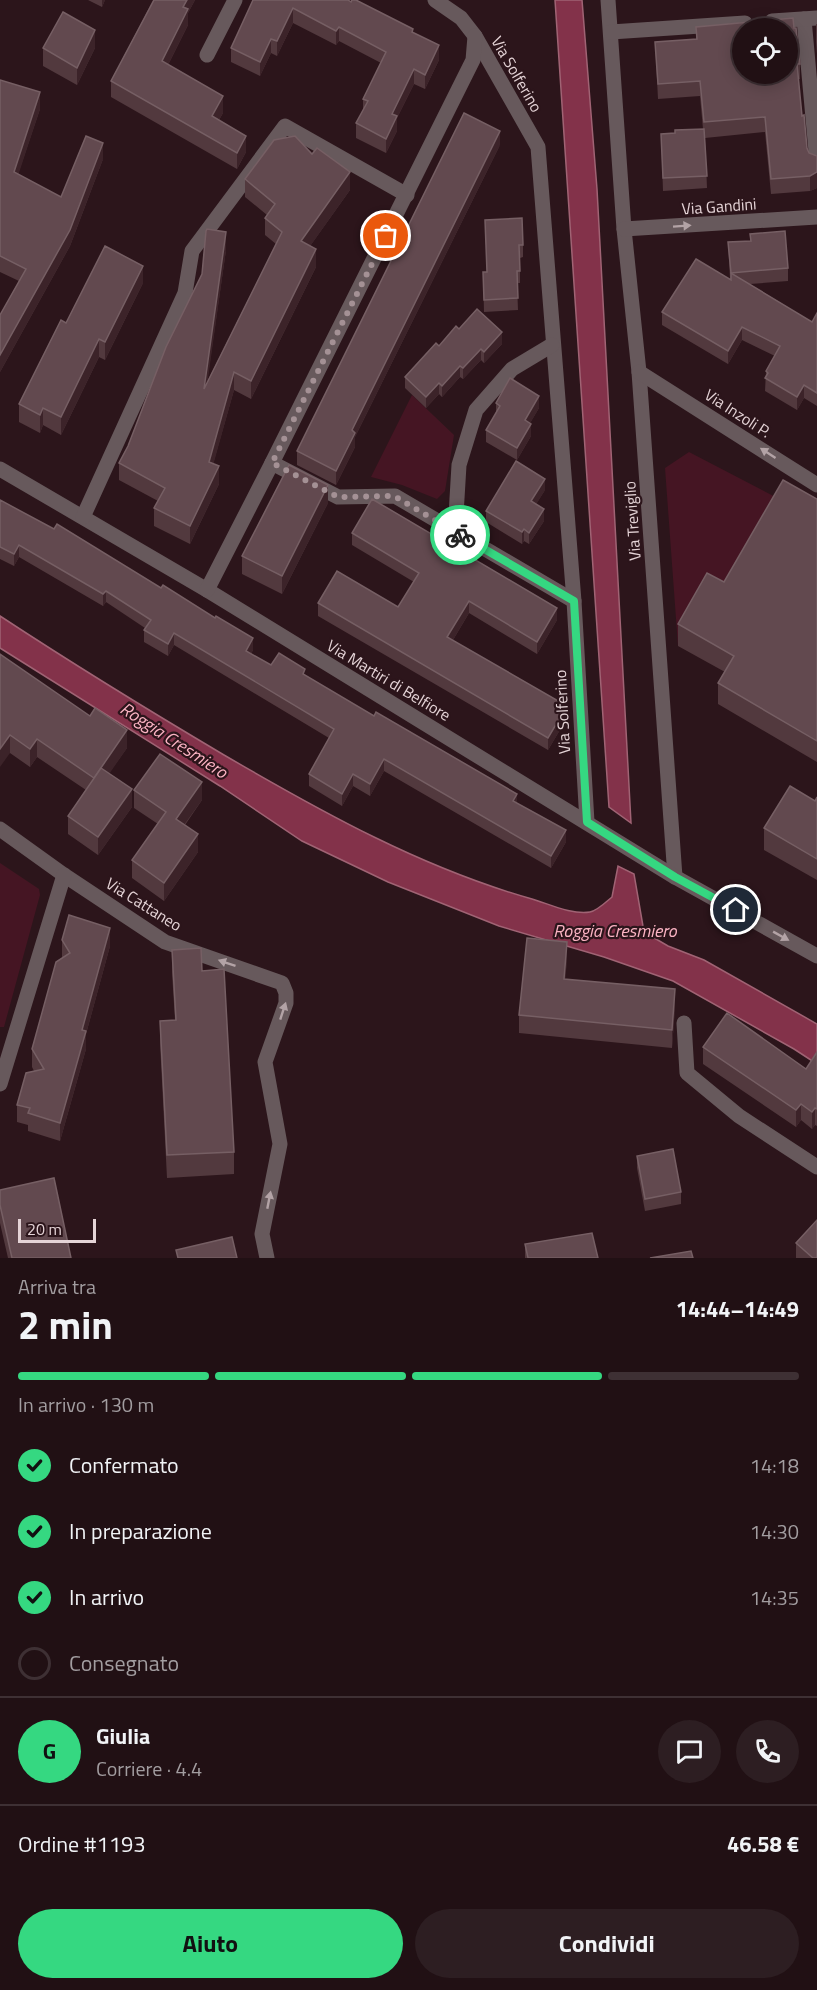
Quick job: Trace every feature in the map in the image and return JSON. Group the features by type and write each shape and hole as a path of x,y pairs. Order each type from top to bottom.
{"street":[{"path":"207,56 235,0"},
{"path":"435,0 461,18 475,36"},
{"name":"Via Treviglio","path":"608,0 624,229 639,372 675,877"},
{"path":"611,32 811,18 817,162"},
{"name":"Via Solferino","path":"207,590 473,60 475,36"},
{"name":"Via Solferino","path":"475,36 538,147 574,601 587,822"},
{"path":"83,518 185,293 192,251 285,126 407,195"},
{"name":"Via Gandini","path":"624,229 817,218"},
{"path":"455,532 459,465 476,410 512,369 552,345"},
{"name":"Via Inzoli P.","path":"639,372 817,485"},
{"path":"272,463 338,497 394,496 574,601"},
{"name":"Via Martiri di Belfiore","path":"0,469 207,590 675,877"},
{"name":"Via Cattaneo","path":"0,829 165,942 282,983 286,993 286,1003 265,1062 280,1144 262,1233 267,1258"},
{"path":"0,1084 64,875"},
{"path":"675,877 817,956"},
{"path":"684,1023 687,1073 739,1116 817,1167"}],"shaded area":[{"path":"412,395 454,435 445,491 437,499 402,485 371,477"},
{"path":"689,452 783,501 724,603 707,594 678,646 665,468"},
{"path":"0,863 39,889 40,895 4,1027 0,1027"}],"water":[{"path":"555,0 582,0 597,189 631,823 609,807"},
{"name":"Roggia Cresmiero","path":"0,616 139,704 261,776 374,837 451,871 561,909 583,913 596,910 612,897 618,866 634,874 644,932 668,946 704,960 817,1024 817,1064 673,981 604,957 499,926 388,882 302,841 220,786 0,648"}],"building":[{"path":"154,0 187,0 183,7 188,9 162,61 223,96 212,116 246,136 237,153 111,81"},
{"path":"253,0 348,0 351,2 356,0 439,45 425,75 414,69 392,114 397,116 386,139 356,123 368,101 363,99 386,52 339,27 336,31 293,8 277,41 271,39 260,62 231,48"},
{"path":"63,12 95,30 77,68 43,48"},
{"path":"732,24 732,84 798,84 798,74 807,148 809,153 817,156 817,172 810,176 771,179 765,117 704,122 700,81 658,84 655,42 697,39 696,27"},
{"path":"0,80 40,92 14,172 61,197 86,136 103,143 70,230 0,355 0,315 26,269 0,256"},
{"path":"464,113 500,131 352,430 355,433 336,471 297,451"},
{"path":"704,129 707,176 663,178 661,134 675,133 675,130"},
{"path":"295,136 312,154 317,148 350,172 301,241 316,249 251,381 234,372 209,462 219,466 190,526 154,508 165,488 119,463 128,446 166,347 202,274 207,229 226,232 204,389 282,232 265,218 275,204 245,179 274,140"},
{"path":"522,218 523,245 519,245 520,271 517,271 518,298 484,300 483,272 487,272 485,220"},
{"path":"785,231 788,268 731,273 728,242 751,241 750,234"},
{"path":"105,246 143,266 105,342 99,339 61,417 43,408 40,415 19,404 61,320 66,323"},
{"path":"696,259 731,280 731,273 812,322 817,313 817,393 804,385 797,397 765,378 768,373 766,371 780,346 742,327 728,351 662,312"},
{"path":"477,309 502,332 484,352 481,349 463,368 460,366 442,386 439,383 426,397 405,377 436,343 439,346 456,326 459,329"},
{"path":"510,378 539,396 525,420 531,424 517,448 486,430 500,406 496,403"},
{"path":"516,461 545,479 531,501 544,509 529,533 524,529 522,532 486,511"},
{"path":"289,465 328,485 282,576 242,556"},
{"path":"783,480 817,499 817,741 718,683 734,656 678,624 707,573 724,582"},
{"path":"372,499 557,608 537,642 469,601 447,637 567,706 548,738 318,603 337,571 398,607 419,573 352,533"},
{"path":"0,500 54,529 57,524 161,588 163,585 215,618 216,616 253,638 246,651 271,665 279,653 305,669 303,674 374,716 376,712 517,794 513,801 566,830 551,856 384,759 370,784 353,774 342,794 309,774 334,729 174,633 168,644 144,630 151,620 106,591 103,594 19,545 14,554 0,547"},
{"path":"0,654 90,716 95,708 127,730 94,778 37,739 30,749 10,735 0,749"},
{"path":"160,754 202,782 176,819 198,834 164,883 132,860 166,812 134,790"},
{"path":"101,768 132,789 98,837 68,816"},
{"path":"790,786 815,801 817,797 817,859 764,828"},
{"path":"69,915 110,928 82,1030 86,1031 60,1123 28,1113 30,1108 17,1105 26,1073 44,1069 32,1049 56,962 70,953 62,940"},
{"path":"527,938 567,942 564,979 675,989 672,1030 519,1015"},
{"path":"201,948 202,971 224,969 234,1152 167,1155 160,1021 176,1020 172,950"},
{"path":"727,1013 806,1069 817,1052 817,1109 815,1108 812,1112 801,1104 796,1110 703,1047"},
{"path":"673,1149 681,1192 645,1199 637,1156"},
{"path":"54,1178 71,1258 12,1258 0,1205 0,1190"},
{"path":"817,1220 817,1258 813,1258 796,1243"},
{"path":"592,1233 598,1258 528,1258 525,1244"},
{"path":"232,1237 237,1258 178,1258 176,1250"},
{"path":"691,1251 693,1258 650,1258"}],"way so far":[{"path":"386,236 272,463 338,497 394,496 460,535"}],"route":[{"path":"460,535 574,601 587,822 675,877 736,910"}]}
